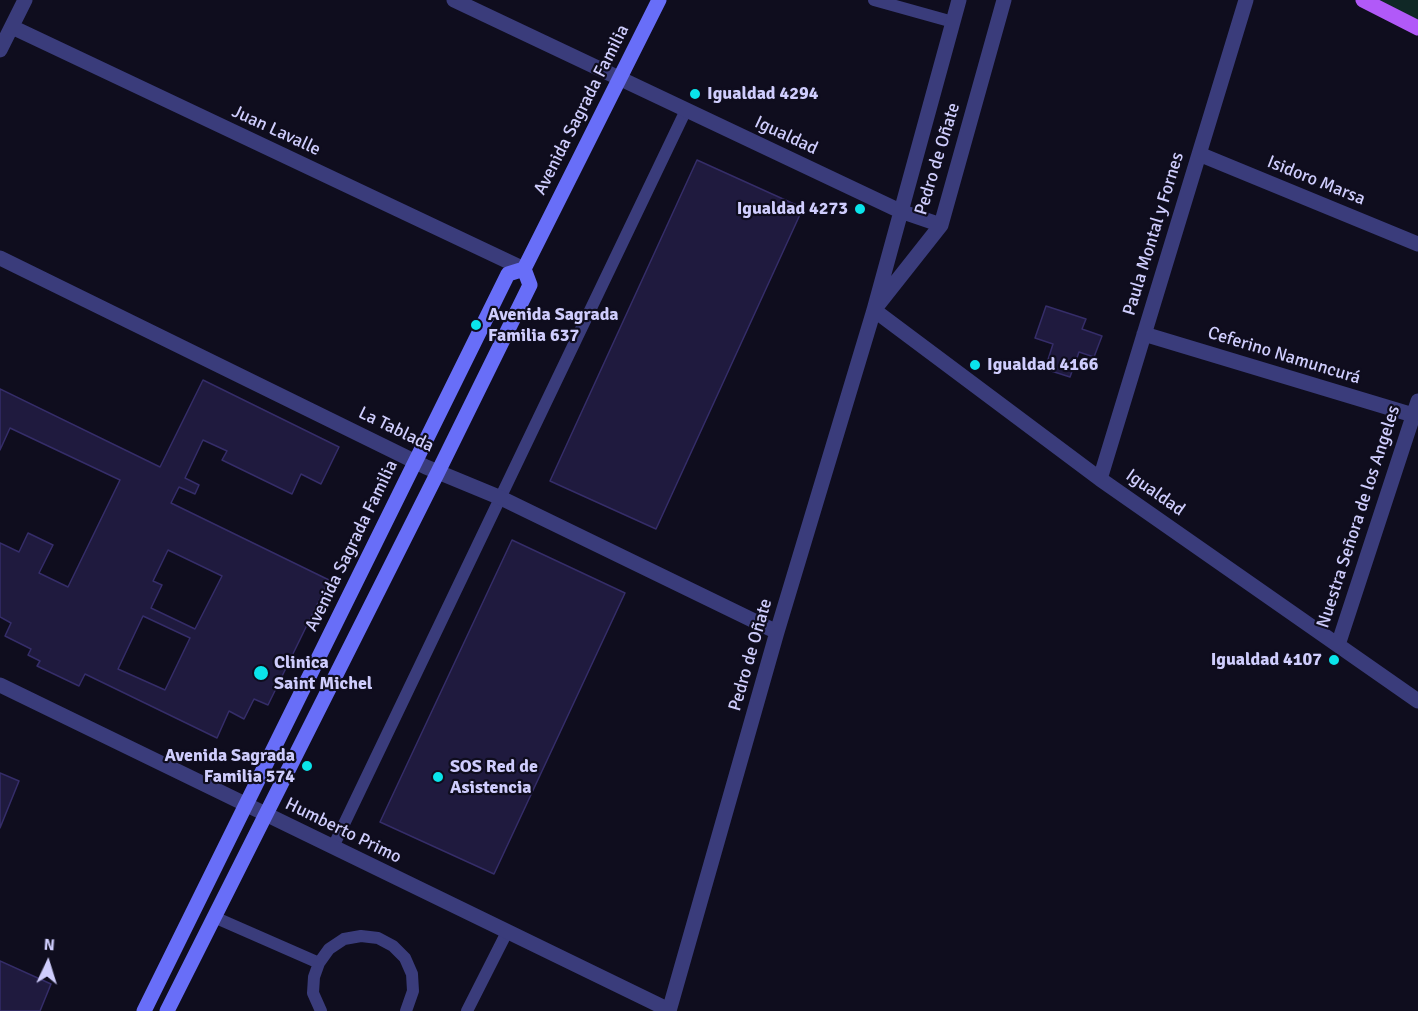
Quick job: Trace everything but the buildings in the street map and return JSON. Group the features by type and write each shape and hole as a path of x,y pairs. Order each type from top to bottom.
{"main road":[{"name":"Avenida Sagrada Familia","path":"167,1011 530,285 524,270 659,0"},
{"path":"1363,0 1418,28"},
{"name":"Avenida Sagrada Familia","path":"144,1011 508,274 524,270"}],"street":[{"path":"0,50 25,0"},
{"name":"Igualdad","path":"454,0 900,211 941,225"},
{"name":"Pedro de Oñate","path":"669,1011 777,632 874,310 959,0"},
{"name":"Pedro de Oñate","path":"874,310 941,225 1004,0"},
{"name":"Paula Montal y Fornes","path":"1100,479 1246,0"},
{"name":"Juan Lavalle","path":"12,27 524,270"},
{"name":"Isidoro Marsa","path":"1199,154 1418,244"},
{"name":"La Tablada","path":"0,258 416,462 501,498 777,632"},
{"name":"Igualdad","path":"874,310 1100,479 1418,702"},
{"name":"Ceferino Namuncurá","path":"1144,334 1416,408"},
{"name":"Nuestra Señora de los Angeles","path":"1338,645 1416,408"},
{"name":"Humberto Primo","path":"0,686 669,1011"}],"lane":[{"path":"874,0 953,22"},
{"path":"333,847 686,110"},
{"path":"214,916 319,963"},
{"path":"467,1011 507,932"},
{"path":"321,1011 314,993 314,977 319,963 329,949 344,939 361,936 378,938 393,946 405,958 412,974 413,991 409,1010"}],"green space":[{"path":"1363,0 1418,0 1418,28"}],"place":[{"name":"Igualdad 4294","path":"695,94"},
{"name":"Igualdad 4273","path":"860,209"},
{"name":"Avenida Sagrada Familia 637","path":"476,325"},
{"name":"Igualdad 4166","path":"975,365"},
{"name":"Igualdad 4107","path":"1334,660"},
{"name":"Clinica Saint Michel","path":"261,673"},
{"name":"Avenida Sagrada Familia 574","path":"307,766"},
{"name":"SOS Red de Asistencia","path":"438,777"}]}
